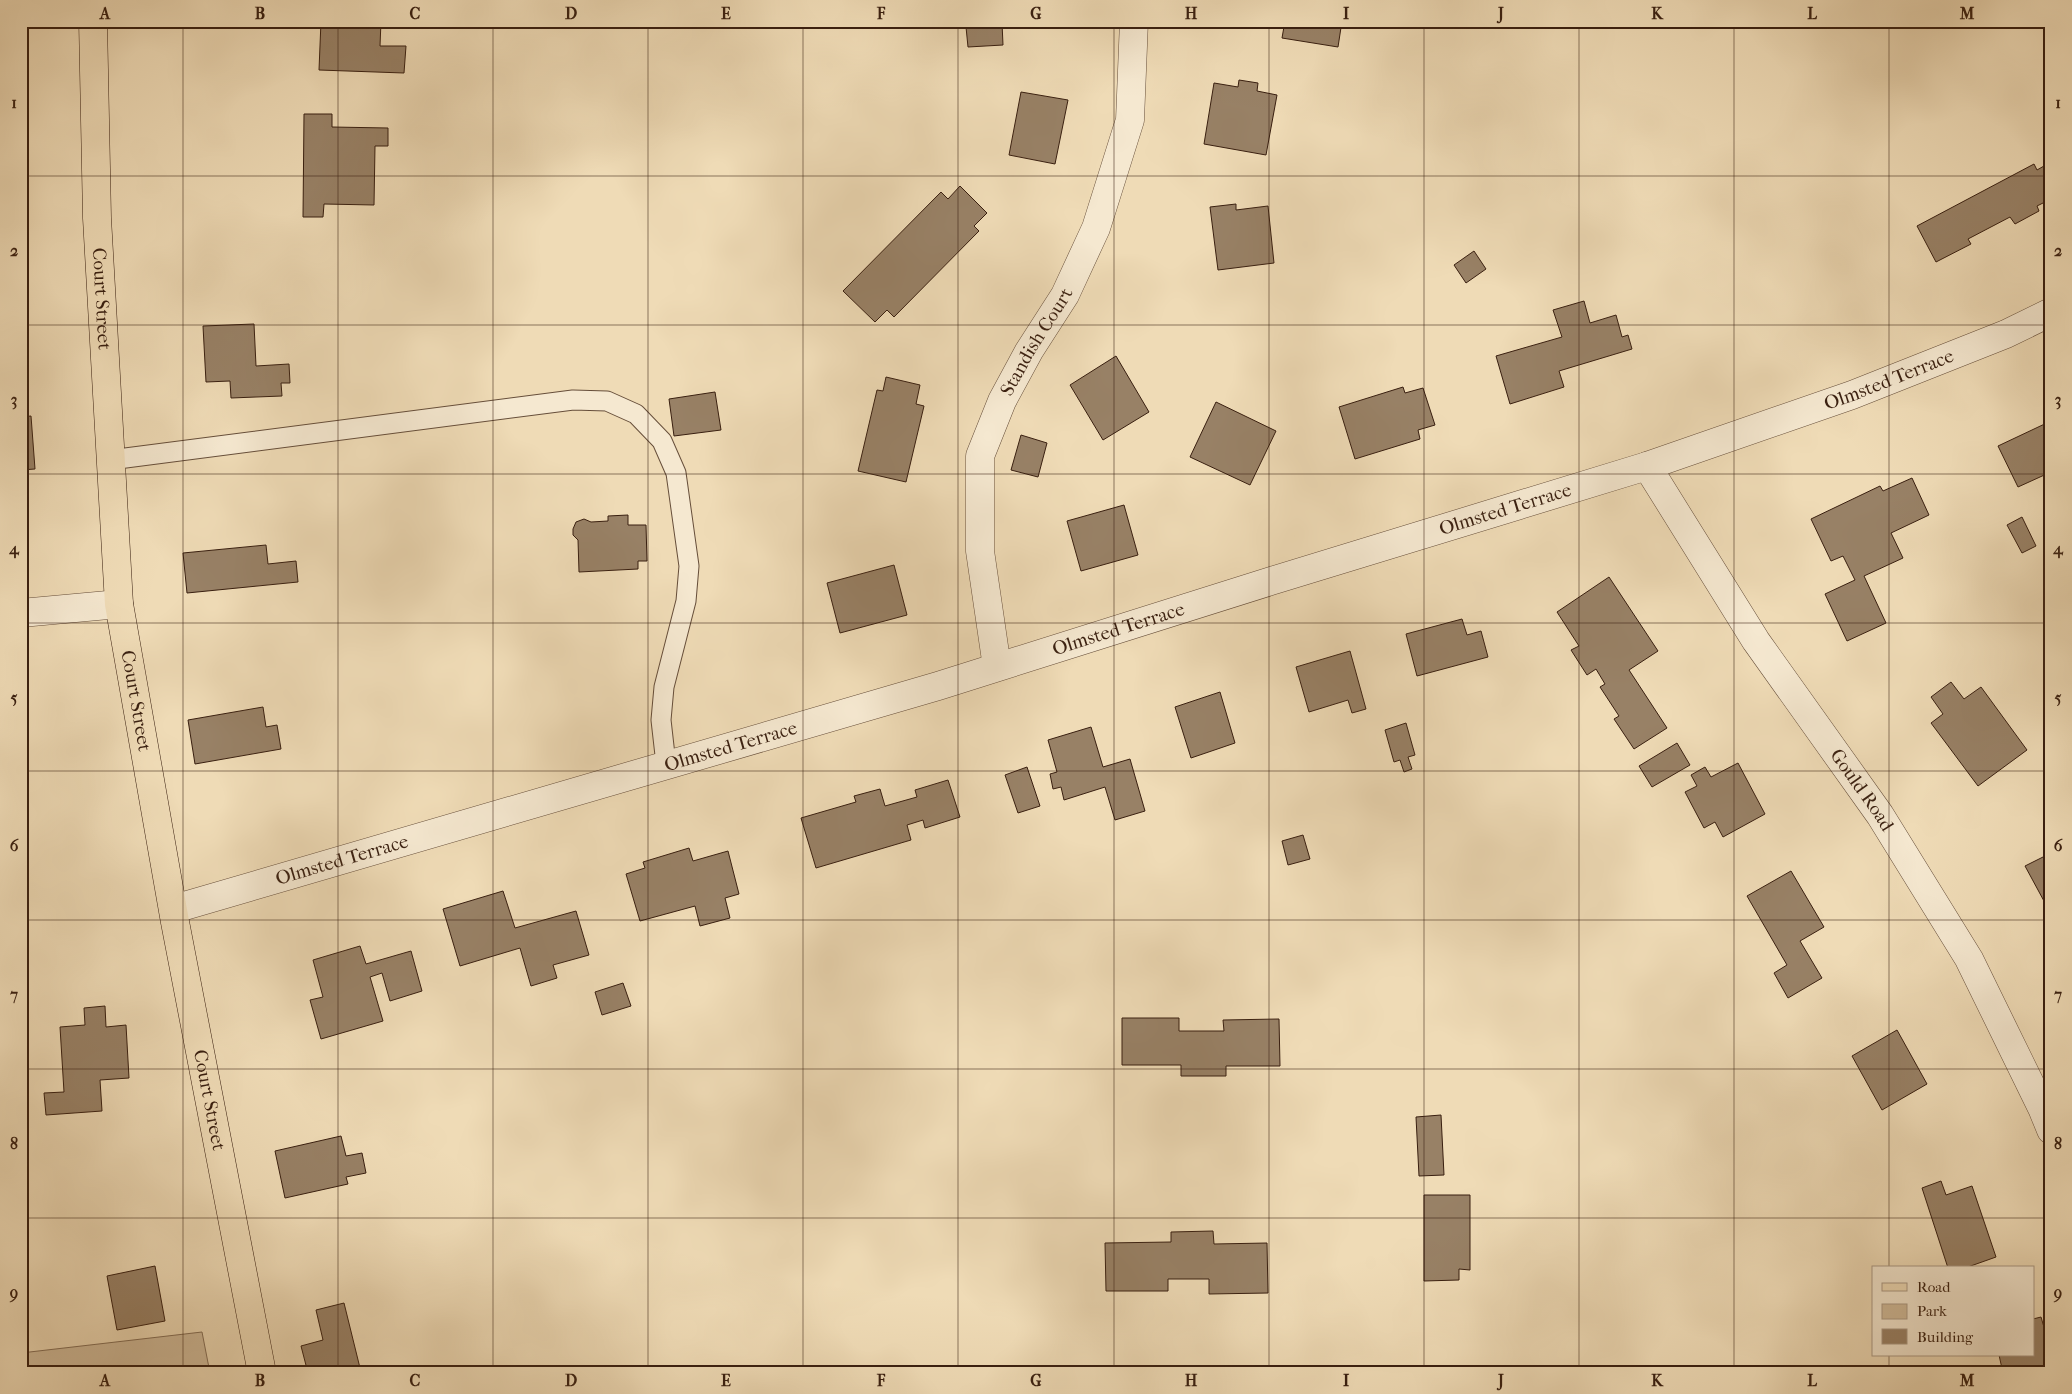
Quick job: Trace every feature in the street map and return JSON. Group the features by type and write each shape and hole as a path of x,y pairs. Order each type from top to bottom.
{"main road":[{"name":"Court Street","path":"93,21 97,218 119,604 174,909 262,1373"}],"street":[{"name":"Standish Court","path":"997,667 980,551 980,456 1002,401 1029,351 1065,295 1096,228 1130,120 1134,21"},
{"name":"Olmsted Terrace","path":"174,909 666,764 929,689 1271,581 1646,466 1852,396 2006,334 2051,312"},
{"name":"Gould Road","path":"1646,466 1756,641 1880,814 1969,959 2051,1130"},
{"path":"21,613 119,604"}],"lane":[{"path":"110,460 572,400 607,401 636,414 662,442 676,473 689,566 686,601 664,687 661,720 666,764"}],"green space":[{"path":"202,1332 210,1373 21,1373 21,1353"}],"building":[{"path":"321,21 381,21 380,46 406,46 404,73 319,70"},
{"path":"957,21 1008,21 1008,23 1002,23 1003,45 968,47 966,27 957,27"},
{"path":"1285,21 1342,21 1338,47 1282,38"},
{"path":"1239,80 1258,83 1257,91 1277,95 1266,155 1204,144 1214,83 1238,87"},
{"path":"1021,92 1068,100 1055,164 1009,155"},
{"path":"304,114 332,114 332,127 388,128 388,146 375,146 374,205 324,204 323,217 303,217"},
{"path":"21,144 23,182 21,182"},
{"path":"2051,162 2051,199 2037,206 2039,211 2015,224 2010,217 1968,239 1971,244 1936,262 1917,226 2034,164 2037,170"},
{"path":"960,186 987,213 974,226 979,231 894,317 887,310 875,322 843,291 941,192 948,199"},
{"path":"1236,204 1236,210 1268,206 1274,263 1218,270 1210,207"},
{"path":"1474,251 1486,269 1466,283 1454,265"},
{"path":"1584,301 1590,323 1616,315 1622,337 1628,335 1632,349 1559,371 1564,387 1510,404 1496,356 1562,337 1553,310"},
{"path":"254,324 256,366 289,364 290,383 281,383 282,396 231,398 230,381 206,382 203,326"},
{"path":"1116,356 1149,412 1103,440 1070,385"},
{"path":"886,377 920,385 916,404 924,406 906,482 858,471 877,390 883,391"},
{"path":"1403,387 1405,393 1423,388 1435,425 1418,430 1420,439 1355,459 1339,407"},
{"path":"715,392 721,430 674,436 669,399"},
{"path":"1216,402 1276,431 1250,485 1190,457"},
{"path":"31,416 35,469 21,470 21,417"},
{"path":"2051,421 2051,472 2018,487 1998,446"},
{"path":"1021,435 1047,443 1038,477 1011,470"},
{"path":"1912,478 1929,515 1891,533 1903,558 1864,576 1886,623 1847,641 1825,594 1855,580 1843,556 1831,561 1811,519 1880,486 1883,491"},
{"path":"1124,505 1138,555 1081,571 1067,521"},
{"path":"628,515 628,525 646,525 647,561 638,561 638,569 579,572 578,540 573,535 576,522 584,519 591,522 608,521 608,516"},
{"path":"2022,517 2036,546 2022,553 2007,525"},
{"path":"266,545 268,564 296,561 298,582 187,593 183,553"},
{"path":"894,565 907,615 840,633 827,583"},
{"path":"1609,577 1658,651 1629,670 1667,728 1634,749 1614,719 1619,716 1600,687 1605,684 1596,669 1587,675 1571,650 1579,646 1557,612"},
{"path":"1462,619 1467,635 1481,631 1488,657 1417,676 1406,634"},
{"path":"1350,651 1366,709 1352,713 1348,700 1309,712 1296,667"},
{"path":"1951,682 1964,699 1981,687 2027,750 1978,786 1931,723 1943,714 1931,697"},
{"path":"1220,692 1235,743 1191,758 1175,707"},
{"path":"263,707 266,727 277,725 281,749 195,764 188,720"},
{"path":"1406,723 1415,755 1408,757 1412,769 1404,772 1400,760 1394,762 1385,730"},
{"path":"1091,727 1103,767 1130,759 1145,811 1115,820 1105,787 1064,800 1061,787 1053,789 1050,774 1057,772 1048,740"},
{"path":"1677,743 1690,765 1652,787 1639,766"},
{"path":"1738,763 1765,814 1723,837 1715,822 1704,828 1685,792 1697,786 1691,775 1705,767 1711,777"},
{"path":"1027,767 1040,806 1018,813 1005,775"},
{"path":"948,780 960,817 925,828 923,820 907,825 911,840 816,868 801,818 856,802 854,796 880,789 885,806 917,797 915,790"},
{"path":"1303,835 1310,859 1288,865 1282,841"},
{"path":"689,848 693,861 728,851 739,894 725,898 730,918 700,926 695,906 640,921 626,874 645,868 643,862"},
{"path":"2051,853 2051,914 2025,866"},
{"path":"1791,871 1824,927 1800,941 1822,978 1788,998 1774,973 1787,965 1747,896"},
{"path":"503,891 515,928 576,911 589,955 553,965 557,978 531,986 520,948 460,966 443,909"},
{"path":"360,946 366,964 411,951 422,991 390,1001 382,973 370,977 383,1021 321,1039 310,1000 323,997 313,960"},
{"path":"623,983 631,1006 602,1015 595,992"},
{"path":"105,1006 106,1027 126,1025 129,1078 100,1080 102,1111 46,1115 44,1093 64,1092 60,1027 85,1025 84,1008"},
{"path":"1122,1018 1179,1018 1179,1031 1224,1031 1223,1020 1279,1019 1280,1066 1226,1066 1226,1076 1181,1076 1181,1065 1122,1065"},
{"path":"1897,1030 1927,1084 1882,1110 1852,1056"},
{"path":"1441,1115 1444,1175 1419,1176 1416,1117"},
{"path":"341,1136 346,1156 362,1153 366,1173 346,1177 348,1184 285,1198 275,1151"},
{"path":"1941,1181 1946,1195 1972,1186 1996,1257 1971,1266 1947,1266 1922,1188"},
{"path":"1424,1195 1470,1195 1470,1270 1459,1269 1459,1280 1424,1281"},
{"path":"1213,1231 1214,1244 1267,1243 1268,1293 1209,1294 1209,1279 1168,1279 1168,1291 1106,1291 1105,1243 1171,1242 1171,1232"},
{"path":"155,1266 165,1321 117,1330 107,1276"},
{"path":"344,1303 360,1368 342,1373 308,1373 301,1346 323,1340 316,1310"},
{"path":"2041,1317 2051,1351 2051,1373 2003,1373 1999,1356 2034,1356 2034,1319"}]}
